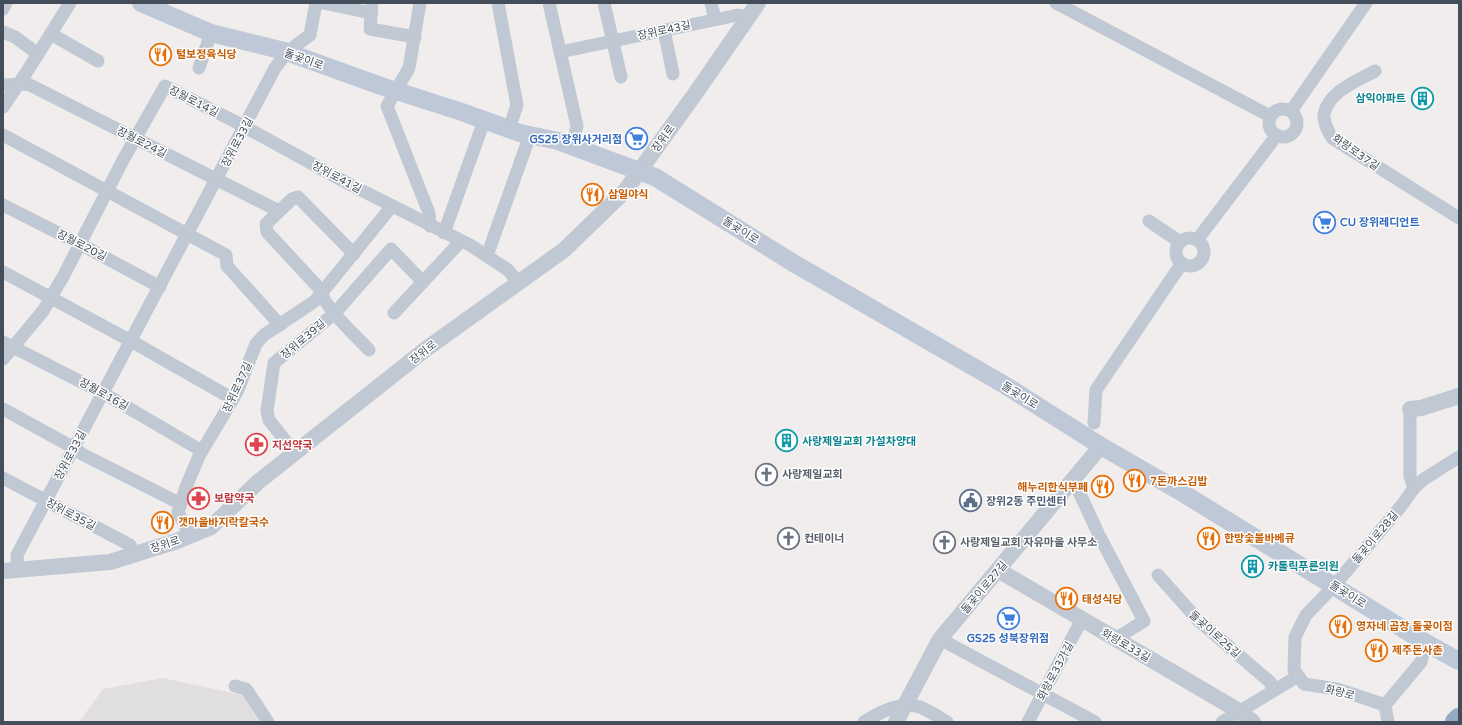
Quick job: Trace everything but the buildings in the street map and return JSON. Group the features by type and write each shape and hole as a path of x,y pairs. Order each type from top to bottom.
{"highway":[{"path":"1456,722 1459,719"}],"main road":[{"name":"돌곶이로","path":"141,3 211,33 288,52 395,91 530,136 572,146 640,170 655,177 795,264 989,376 1101,446 1155,476 1426,643 1459,661"}],"street":[{"path":"3,9 6,3"},
{"path":"3,107 70,3"},
{"name":"장위로33길","path":"10,571 17,555 275,68 288,52 310,35 316,3"},
{"path":"323,3 372,8 370,29 415,37"},
{"path":"420,3 410,68 387,106 429,213 430,226"},
{"path":"498,3 517,106 509,129"},
{"path":"549,3 577,126 572,146"},
{"path":"604,3 621,77"},
{"path":"711,3 715,19"},
{"name":"장위로","path":"10,571 110,562 190,536 211,527 258,482 426,348 564,250 625,191 758,3"},
{"path":"1056,3 1270,116"},
{"path":"1290,111 1366,3"},
{"name":"장위로43길","path":"560,52 715,19 738,15 748,17"},
{"path":"664,30 673,74"},
{"path":"3,32 16,37 38,54"},
{"path":"199,68 211,33"},
{"path":"51,34 98,61"},
{"name":"화랑로37길","path":"1376,71 1336,93 1324,115 1325,126 1332,138 1459,218"},
{"name":"장월로24길","path":"3,85 28,84 279,211"},
{"name":"장월로14길","path":"3,359 8,345 43,311 51,298 106,191 165,86 234,121 244,128"},
{"path":"1281,109 1290,111 1296,119 1296,128 1293,132 1286,136 1277,135 1273,133 1269,125 1270,116 1277,110 1281,109"},
{"path":"444,233 484,120"},
{"name":"장위로41길","path":"244,128 461,241 508,270 518,282"},
{"path":"3,135 226,255 227,266 280,325"},
{"path":"1197,240 1277,135"},
{"path":"487,256 530,136"},
{"path":"335,313 321,294 319,288 267,232 266,224 292,198 298,197 354,254"},
{"name":"장월로20길","path":"3,206 80,244 160,287"},
{"name":"장위로37길","path":"190,536 178,512 186,487 202,451 233,399 256,344 264,335 315,301 392,206"},
{"path":"1149,221 1180,242"},
{"path":"1188,238 1197,240 1201,243 1204,252 1200,261 1192,266 1182,263 1176,254 1176,250 1180,242 1188,238"},
{"path":"394,312 461,241"},
{"name":"장위로39길","path":"295,453 269,420 267,411 274,363 335,313 391,249 423,282"},
{"path":"1094,423 1096,390 1182,263"},
{"path":"3,272 131,341 233,399"},
{"name":"장위로39길","path":"335,313 369,350"},
{"name":"장월로16길","path":"8,345 103,393 202,451"},
{"path":"1414,488 1410,476 1410,409 1421,408 1459,396"},
{"path":"3,409 74,448 82,454 181,504"},
{"name":"돌곶이로27길","path":"896,722 940,639 1101,446"},
{"name":"돌곶이로28길","path":"1334,586 1402,505 1414,488 1424,479 1459,457"},
{"name":"장위로35길","path":"3,478 130,545 136,554"},
{"path":"1073,479 1099,535 1144,621 1115,639"},
{"name":"화랑로33길","path":"998,570 1239,711 1253,722"},
{"name":"돌곶이로25길","path":"1158,575 1198,620 1270,682 1274,690"},
{"path":"1222,722 1298,676 1294,670 1295,637 1306,615 1334,586"},
{"name":"화랑로33가길","path":"1028,722 1082,619"},
{"path":"940,639 1094,722"},
{"path":"1388,722 1385,705 1421,662 1426,643"},
{"name":"화랑로","path":"1298,676 1304,684 1337,689 1385,705"},
{"path":"235,686 246,689 268,722"},
{"path":"864,722 878,713 905,704 920,707 947,722"}],"shaded area":[{"path":"163,678 242,695 259,722 79,722 103,689"}],"place":[{"name":"털보정육식당","path":"161,54"},
{"name":"삼익아파트","path":"1422,98"},
{"name":"GS25 장위사거리점","path":"637,139"},
{"name":"삼일야식","path":"593,194"},
{"name":"CU 장위레디언트","path":"1324,222"},
{"name":"사랑제일교회 가설차양대","path":"786,441"},
{"name":"지선약국","path":"256,445"},
{"name":"사랑제일교회","path":"766,474"},
{"name":"7돈까스김밥","path":"1135,481"},
{"name":"해누리한식부페","path":"1103,487"},
{"name":"보람약국","path":"199,498"},
{"name":"장위2동 주민센터","path":"971,501"},
{"name":"갯마을바지락칼국수","path":"163,522"},
{"name":"컨테이너","path":"788,538"},
{"name":"한방숯불바베큐","path":"1209,538"},
{"name":"사랑제일교회 자유마을 사무소","path":"944,542"},
{"name":"카톨릭푸른의원","path":"1252,566"},
{"name":"태성식당","path":"1066,599"},
{"name":"GS25 성북장위점","path":"1008,618"},
{"name":"영자네 곱창 돌곶이점","path":"1340,626"},
{"name":"제주돈사촌","path":"1376,650"}]}
